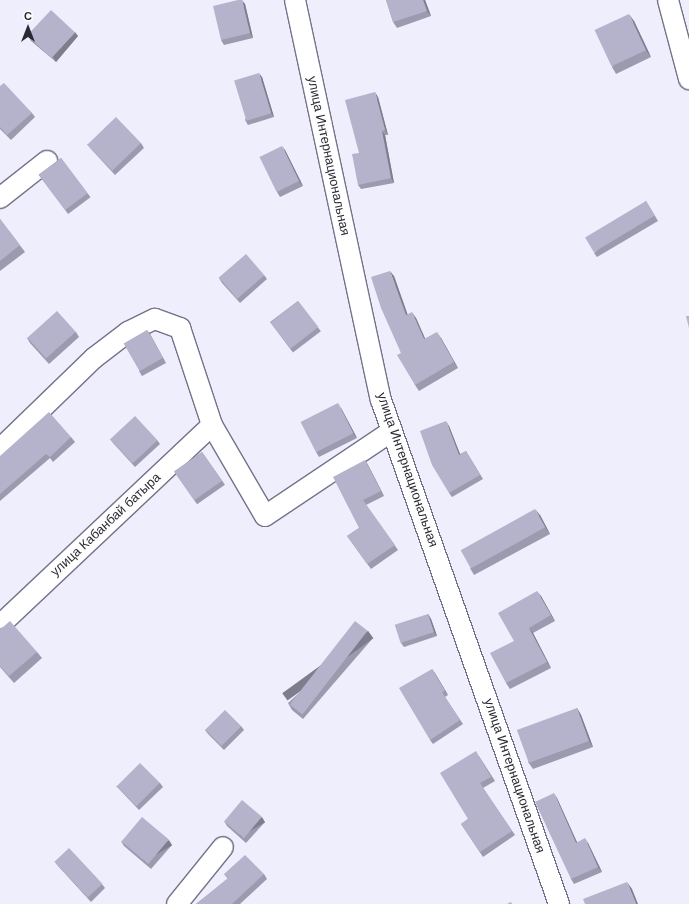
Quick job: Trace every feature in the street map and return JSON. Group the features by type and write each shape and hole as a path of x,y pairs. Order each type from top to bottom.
{"street":[{"name":"улица Интернациональная","path":"295,0 381,400 559,904"},
{"path":"668,0 689,79"},
{"path":"0,198 47,161"},
{"path":"0,449 94,358 128,332 155,319 180,328 212,425 265,516 392,431"},
{"name":"улица Кабанбай батыра","path":"0,625 212,425"},
{"path":"177,904 223,847"}],"building":[{"path":"242,0 250,33 221,40 213,6"},
{"path":"386,0 423,0 427,11 393,22"},
{"path":"51,10 75,33 51,58 27,36"},
{"path":"629,14 646,50 611,66 595,30"},
{"path":"259,73 271,113 246,121 234,81"},
{"path":"4,83 32,113 7,135 0,127 0,86"},
{"path":"375,92 385,130 382,131 391,178 358,185 352,154 359,153 345,100"},
{"path":"116,117 141,143 112,171 87,145"},
{"path":"282,146 299,181 277,192 260,157"},
{"path":"61,158 87,193 65,210 39,175"},
{"path":"646,201 655,216 594,252 585,238"},
{"path":"0,219 20,245 0,261"},
{"path":"246,254 264,275 237,299 219,278"},
{"path":"390,271 406,315 412,312 424,339 437,332 454,362 415,385 397,355 401,353 381,308 371,277"},
{"path":"298,301 318,327 291,349 270,323"},
{"path":"57,311 76,332 46,359 27,338"},
{"path":"686,316 689,316 689,328"},
{"path":"147,330 163,358 140,371 124,344"},
{"path":"338,403 353,433 316,452 301,422"},
{"path":"49,412 71,437 50,457 46,454 0,494 0,456"},
{"path":"135,416 158,440 133,463 110,439"},
{"path":"446,421 459,455 466,451 480,475 449,493 432,465 420,431"},
{"path":"202,452 222,481 194,500 174,472"},
{"path":"365,460 381,491 363,500 395,545 367,564 347,536 359,528 333,477"},
{"path":"535,509 545,527 471,569 461,550"},
{"path":"537,591 551,615 529,628 547,662 506,683 490,653 514,641 498,613"},
{"path":"428,614 434,632 401,643 395,625"},
{"path":"10,621 37,652 9,676 0,666 0,628"},
{"path":"355,621 368,631 302,714 290,705"},
{"path":"432,669 445,691 442,692 460,720 430,740 399,688"},
{"path":"577,708 589,741 529,763 517,730"},
{"path":"225,710 241,726 221,746 205,730"},
{"path":"476,751 491,777 480,783 512,831 480,852 461,824 468,819 440,773"},
{"path":"140,763 160,783 136,806 117,786"},
{"path":"554,793 576,843 585,838 598,867 571,879 535,802"},
{"path":"242,800 262,817 244,838 224,821"},
{"path":"142,817 169,839 148,864 121,842"},
{"path":"69,848 102,884 88,897 54,862"},
{"path":"245,855 264,874 232,904 196,904 228,878 224,874"},
{"path":"627,882 636,904 585,904 583,899"}]}
